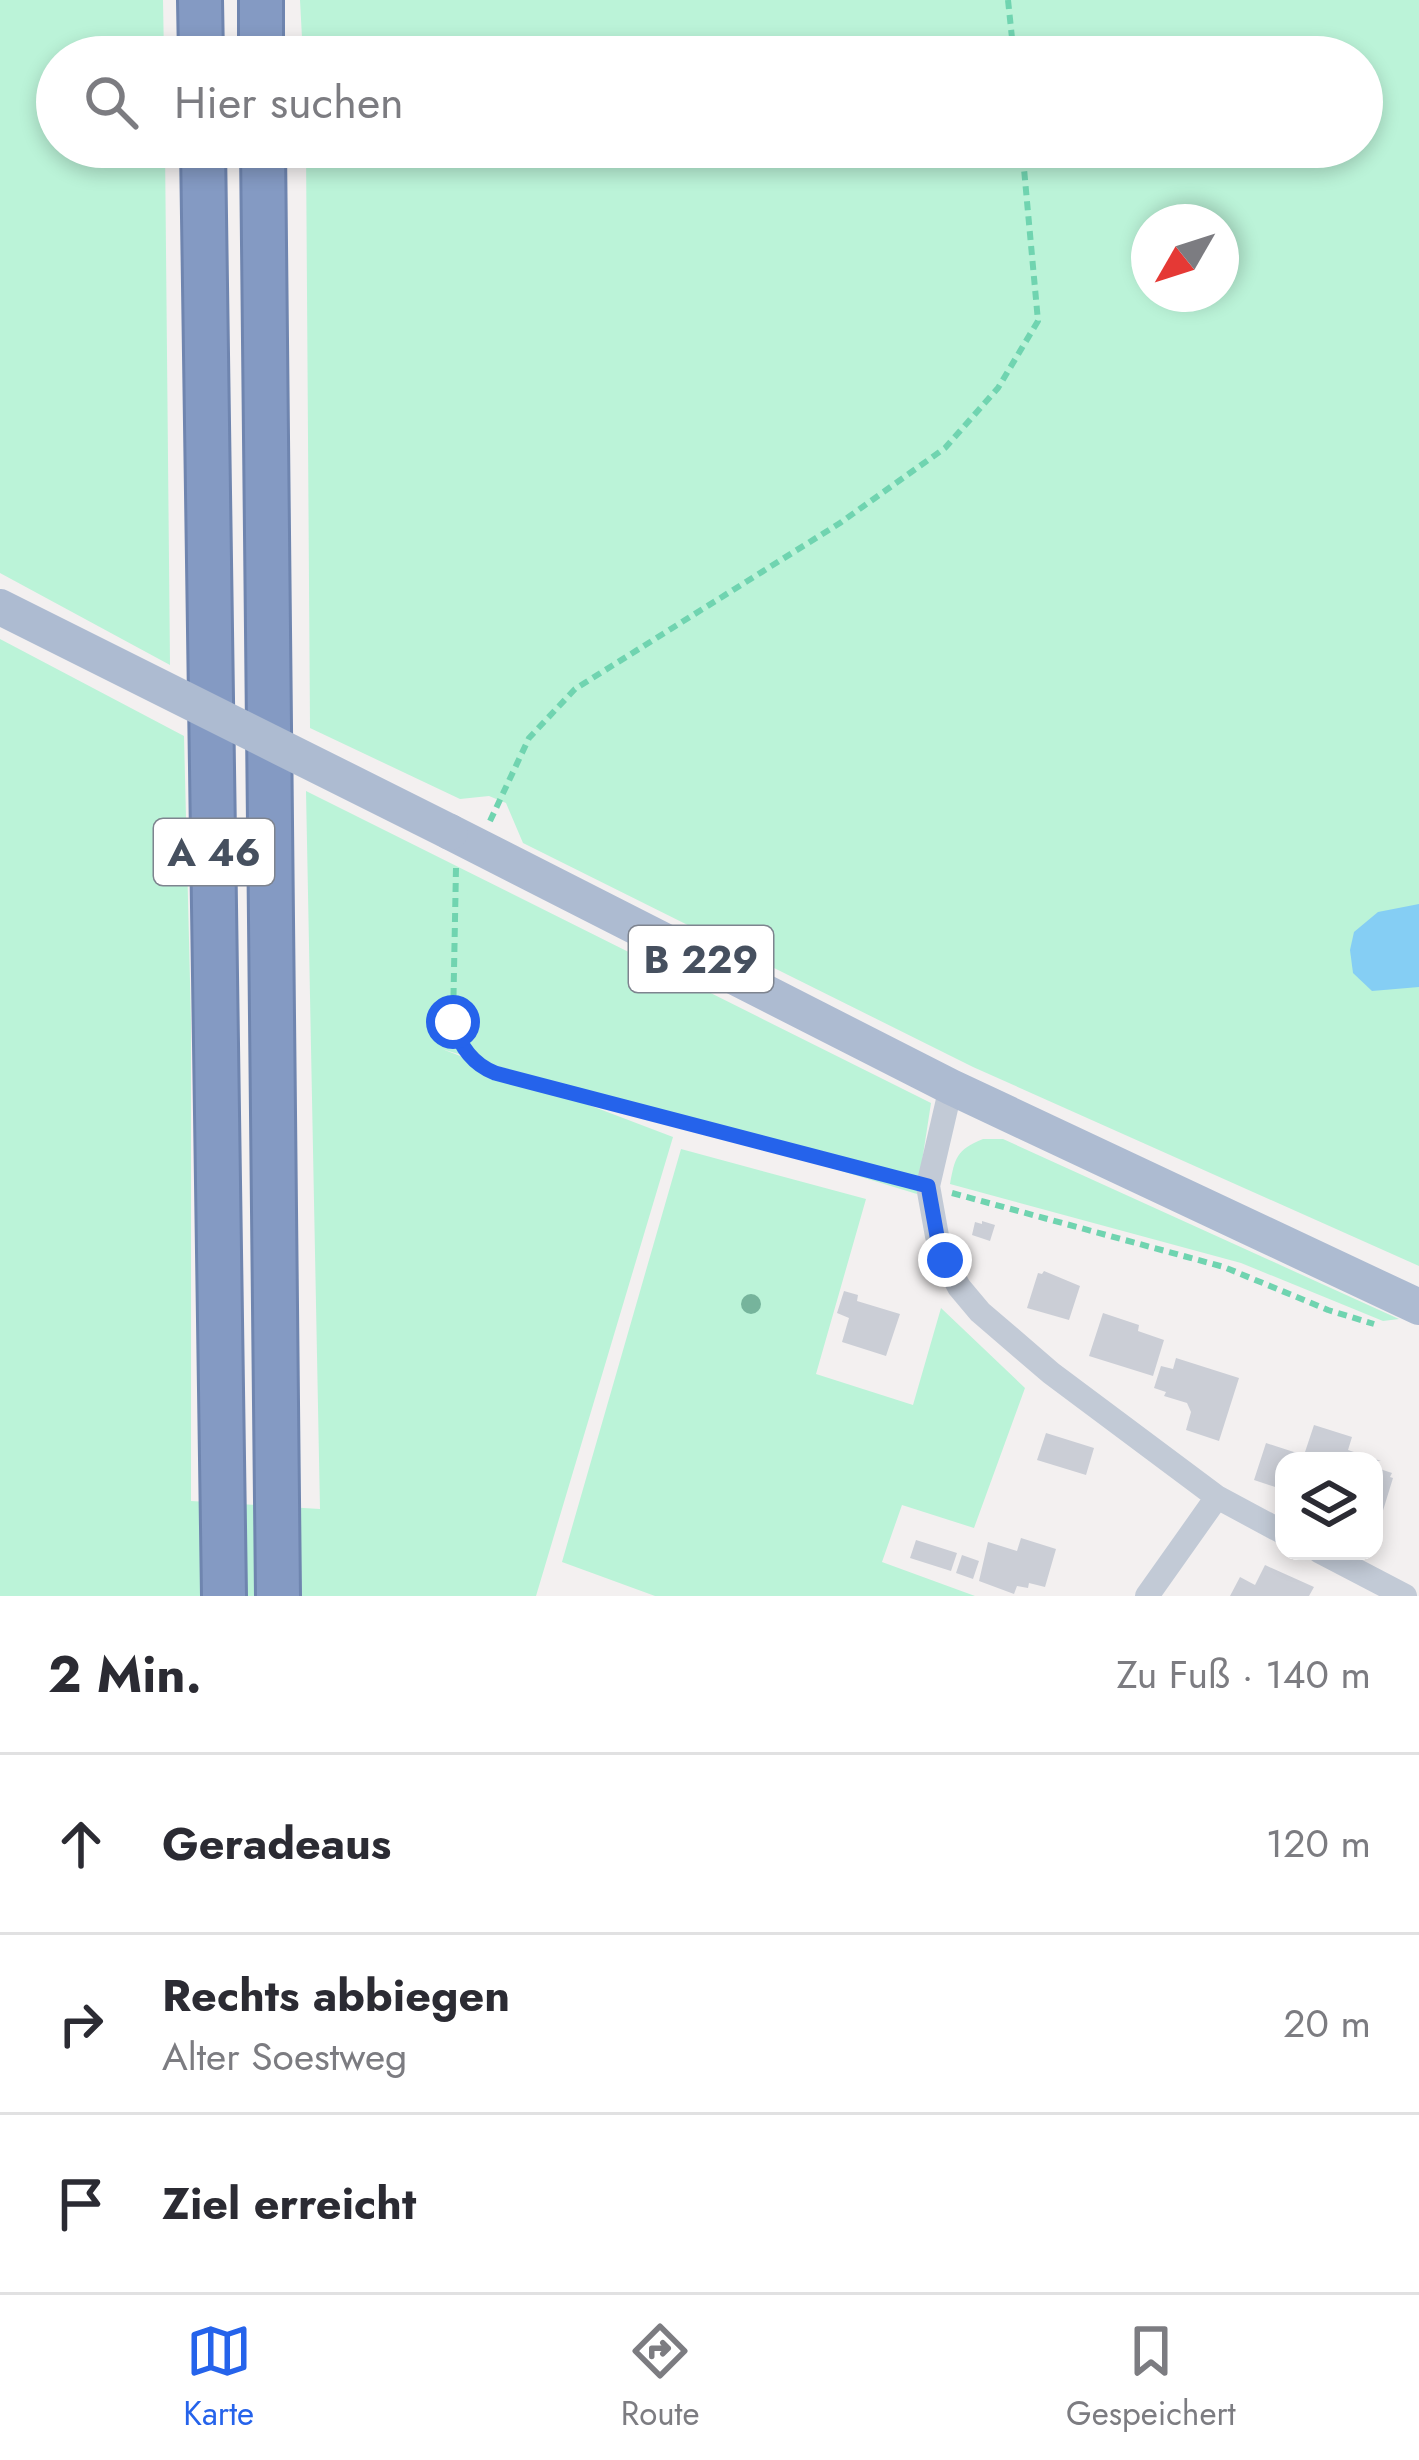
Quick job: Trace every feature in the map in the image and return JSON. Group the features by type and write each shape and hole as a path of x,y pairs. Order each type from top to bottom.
{"highway":[{"path":"200,0 201,36"},
{"path":"261,0 262,36"},
{"name":"A 46","path":"203,168 224,1577"},
{"name":"A 46","path":"262,168 278,1575"}],"main road":[{"name":"B 229","path":"0,608 460,845 951,1088 1419,1307"}],"street":[{"path":"951,1088 928,1186 937,1236 959,1287 980,1312 1051,1373 1216,1497 1275,1528"},
{"path":"1147,1596 1216,1497"},
{"path":"1336,1560 1405,1596"}],"path":[{"path":"1008,0 1012,36"},
{"path":"1024,168 1038,321 998,388 945,448 840,523 575,689 529,738 460,845 451,1011 455,1031 486,1070 1224,1267 1328,1310 1385,1326"}],"green space":[{"path":"0,0 163,0 164,36 36,36 36,168 165,168 170,665 0,573"},
{"path":"300,0 1419,0 1419,1266 973,1067 523,843 506,803 489,796 460,799 310,728 306,168 1383,168 1383,36 302,36"},
{"path":"0,639 184,736 191,1022 191,1501 320,1509 306,791 931,1103 917,1194 442,1049 673,1137 536,1596 0,1596"},
{"path":"983,1139 1003,1139 1399,1319 1383,1321 1241,1263 950,1184 958,1156"},
{"path":"681,1149 866,1199 816,1374 913,1405 941,1308 1025,1388 974,1528 902,1505 882,1562 975,1596 655,1596 562,1562"}],"water":[{"path":"1419,904 1419,987 1372,991 1353,973 1354,932 1378,912"}],"building":[{"path":"975,1222 995,1225 990,1241 972,1235"},
{"path":"1044,1271 1080,1286 1069,1320 1027,1308 1038,1273"},
{"path":"844,1291 858,1295 857,1301 900,1314 886,1356 842,1342 849,1318 837,1313"},
{"path":"1103,1313 1164,1340 1153,1376 1089,1356"},
{"path":"1176,1358 1239,1378 1219,1441 1186,1430 1191,1412 1187,1403 1154,1388 1161,1366 1173,1369"},
{"path":"1314,1425 1352,1437 1348,1450 1354,1452 1305,1452"},
{"path":"1046,1433 1094,1448 1086,1475 1037,1460"},
{"path":"1266,1443 1294,1452 1275,1452 1275,1487 1254,1480"},
{"path":"1383,1470 1393,1478 1383,1510"},
{"path":"1021,1538 1056,1549 1045,1587 1029,1583 1028,1588 1017,1586 1014,1594 979,1581 988,1542 1017,1551"},
{"path":"916,1540 957,1553 951,1571 910,1558"},
{"path":"962,1555 979,1561 973,1579 956,1573"},
{"path":"1265,1565 1314,1587 1309,1596 1230,1596 1240,1577 1255,1585"}],"route":[{"path":"453,1022 459,1041 486,1070 928,1186 945,1260"}]}
